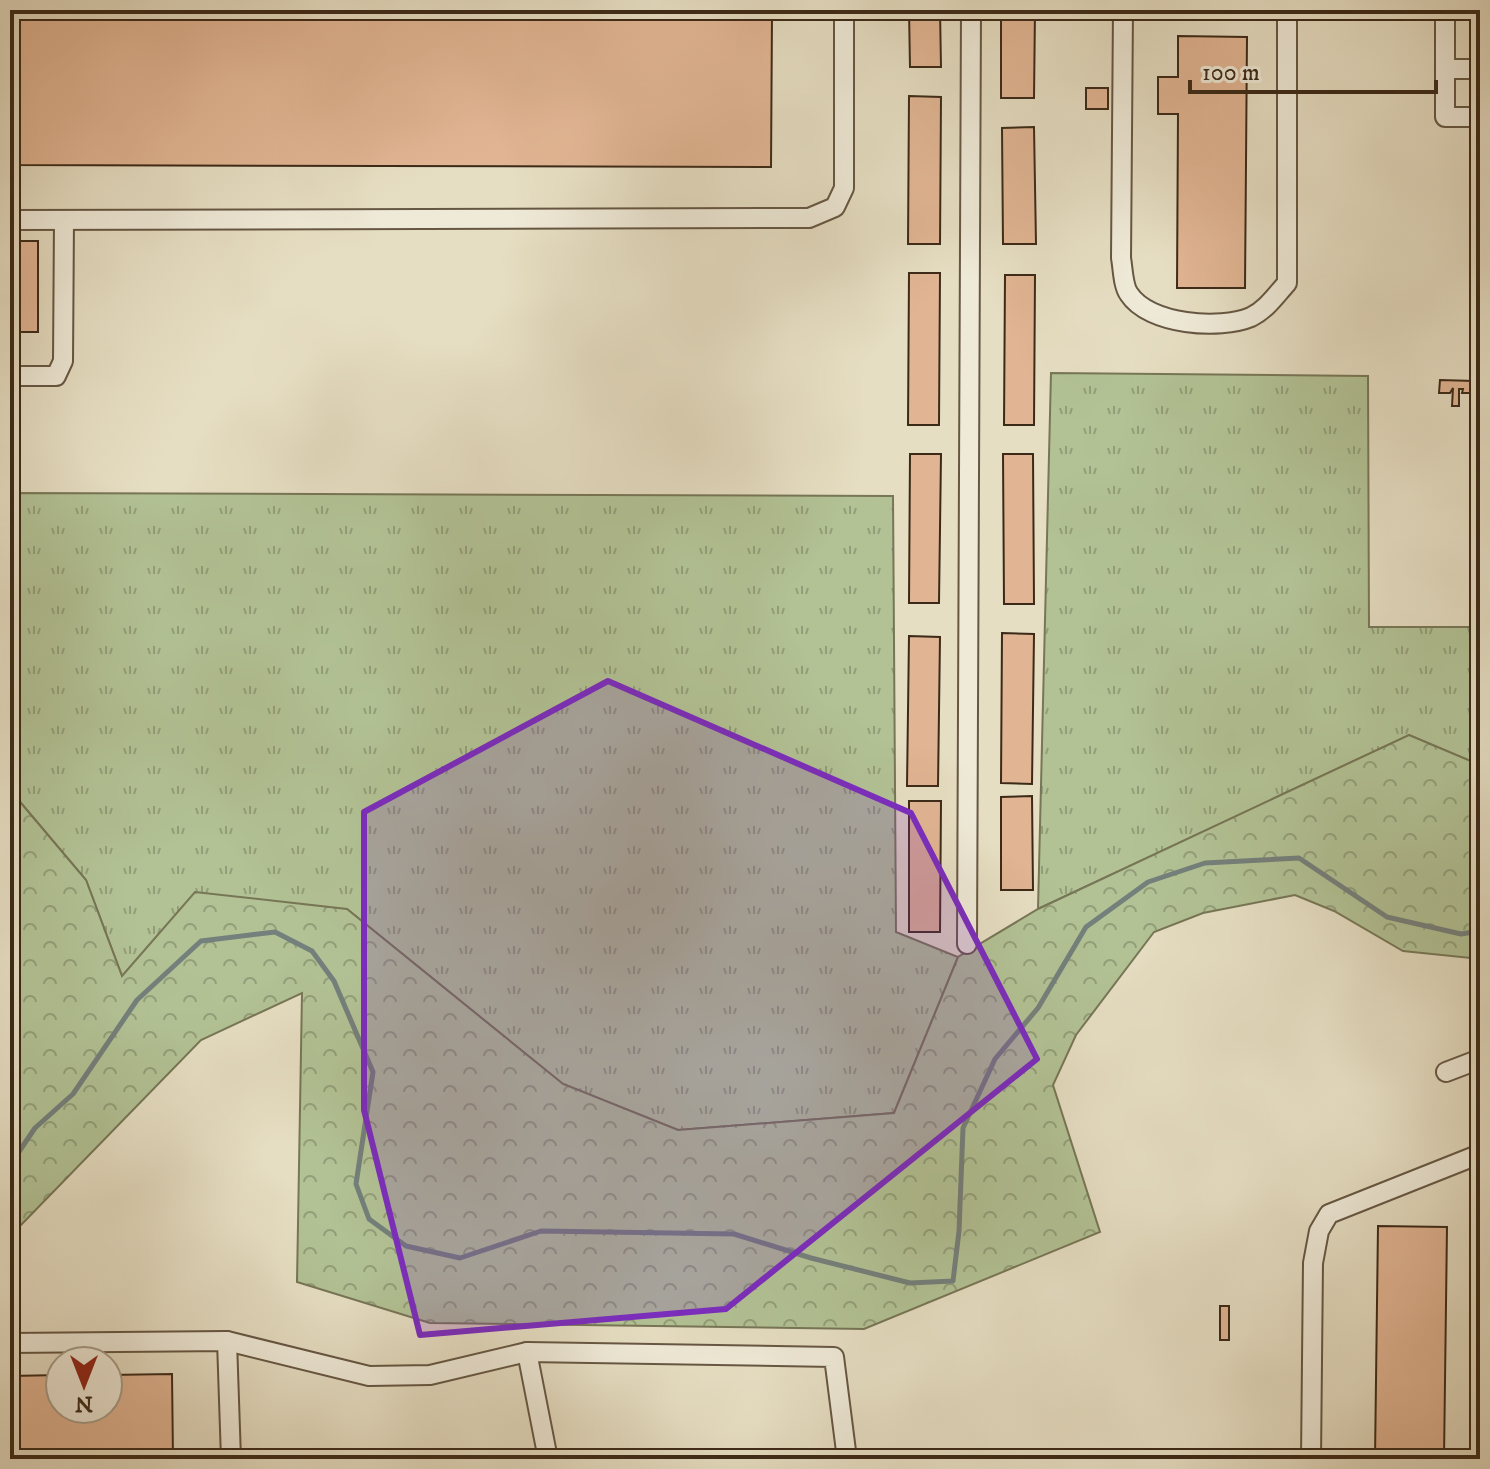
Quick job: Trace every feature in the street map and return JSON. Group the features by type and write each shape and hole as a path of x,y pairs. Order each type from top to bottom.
{"lane":[{"path":"10,220 809,218 835,207 844,188 844,10"},
{"path":"967,944 971,10"},
{"path":"1123,10 1121,258 1128,294 1145,309 1174,321 1213,324 1250,317 1267,307 1287,283 1287,10"},
{"path":"1445,10 1445,117 1480,117"},
{"path":"1445,69 1480,69"},
{"path":"10,376 56,376 63,361 64,220"},
{"path":"1446,1072 1480,1059"},
{"path":"1311,1459 1313,1263 1319,1231 1329,1214 1480,1154"},
{"path":"10,1343 227,1341 369,1376 430,1375 527,1352 834,1357 847,1459"},
{"path":"227,1341 231,1459"},
{"path":"527,1352 548,1459"}],"highlighted area":[{"path":"608,681 911,813 1037,1059 726,1309 420,1335 364,1110 364,812"}],"green space":[{"path":"1051,373 1368,376 1369,627 1480,627 1480,765 1409,735 1038,909"},
{"path":"10,493 893,496 896,932 958,957 894,1113 678,1130 563,1084 347,909 122,976 86,880 10,790"},
{"path":"1409,735 1480,765 1480,959 1403,951 1334,911 1295,895 1203,913 1154,932 1076,1035 1053,1085 1100,1232 864,1329 430,1323 297,1282 302,993 201,1040 21,1225 10,1225 10,790 86,880 122,976 195,892 347,909 563,1084 678,1130 894,1113 958,957 1038,909"}],"building":[{"path":"909,10 940,10 941,67 910,67"},
{"path":"1001,10 1035,10 1034,98 1001,98"},
{"path":"10,12 772,14 771,167 10,165"},
{"path":"1178,36 1247,37 1245,288 1177,288 1178,114 1158,114 1158,77 1178,77"},
{"path":"1086,88 1108,88 1108,109 1086,109"},
{"path":"909,96 941,97 940,244 908,244"},
{"path":"1034,127 1036,244 1003,244 1002,128"},
{"path":"10,241 38,241 38,332 10,332"},
{"path":"909,273 940,273 939,425 908,425"},
{"path":"1005,275 1035,275 1034,425 1004,425"},
{"path":"1440,380 1474,381 1474,393 1462,393 1463,389 1459,389 1459,406 1452,406 1453,388 1450,393 1439,393"},
{"path":"910,454 941,454 939,603 909,603"},
{"path":"1003,454 1033,454 1034,604 1004,604"},
{"path":"1002,633 1034,634 1032,784 1001,783"},
{"path":"909,636 940,637 938,786 907,786"},
{"path":"1032,796 1033,890 1001,890 1001,797"},
{"path":"909,801 941,801 940,932 909,932"},
{"path":"1378,1226 1447,1227 1444,1459 1375,1459"},
{"path":"1220,1306 1229,1306 1229,1340 1220,1340"},
{"path":"172,1374 173,1459 10,1459 10,1376 44,1375 44,1425 124,1425 124,1375"}],"waterway":[{"path":"10,1165 35,1128 73,1094 137,1000 201,941 275,932 312,951 334,981 373,1072 356,1184 369,1219 406,1246 460,1258 541,1231 734,1234 811,1258 910,1283 953,1281 959,1231 963,1128 995,1059 1038,1008 1086,927 1148,882 1205,863 1299,858 1387,917 1461,934 1480,931"}]}
